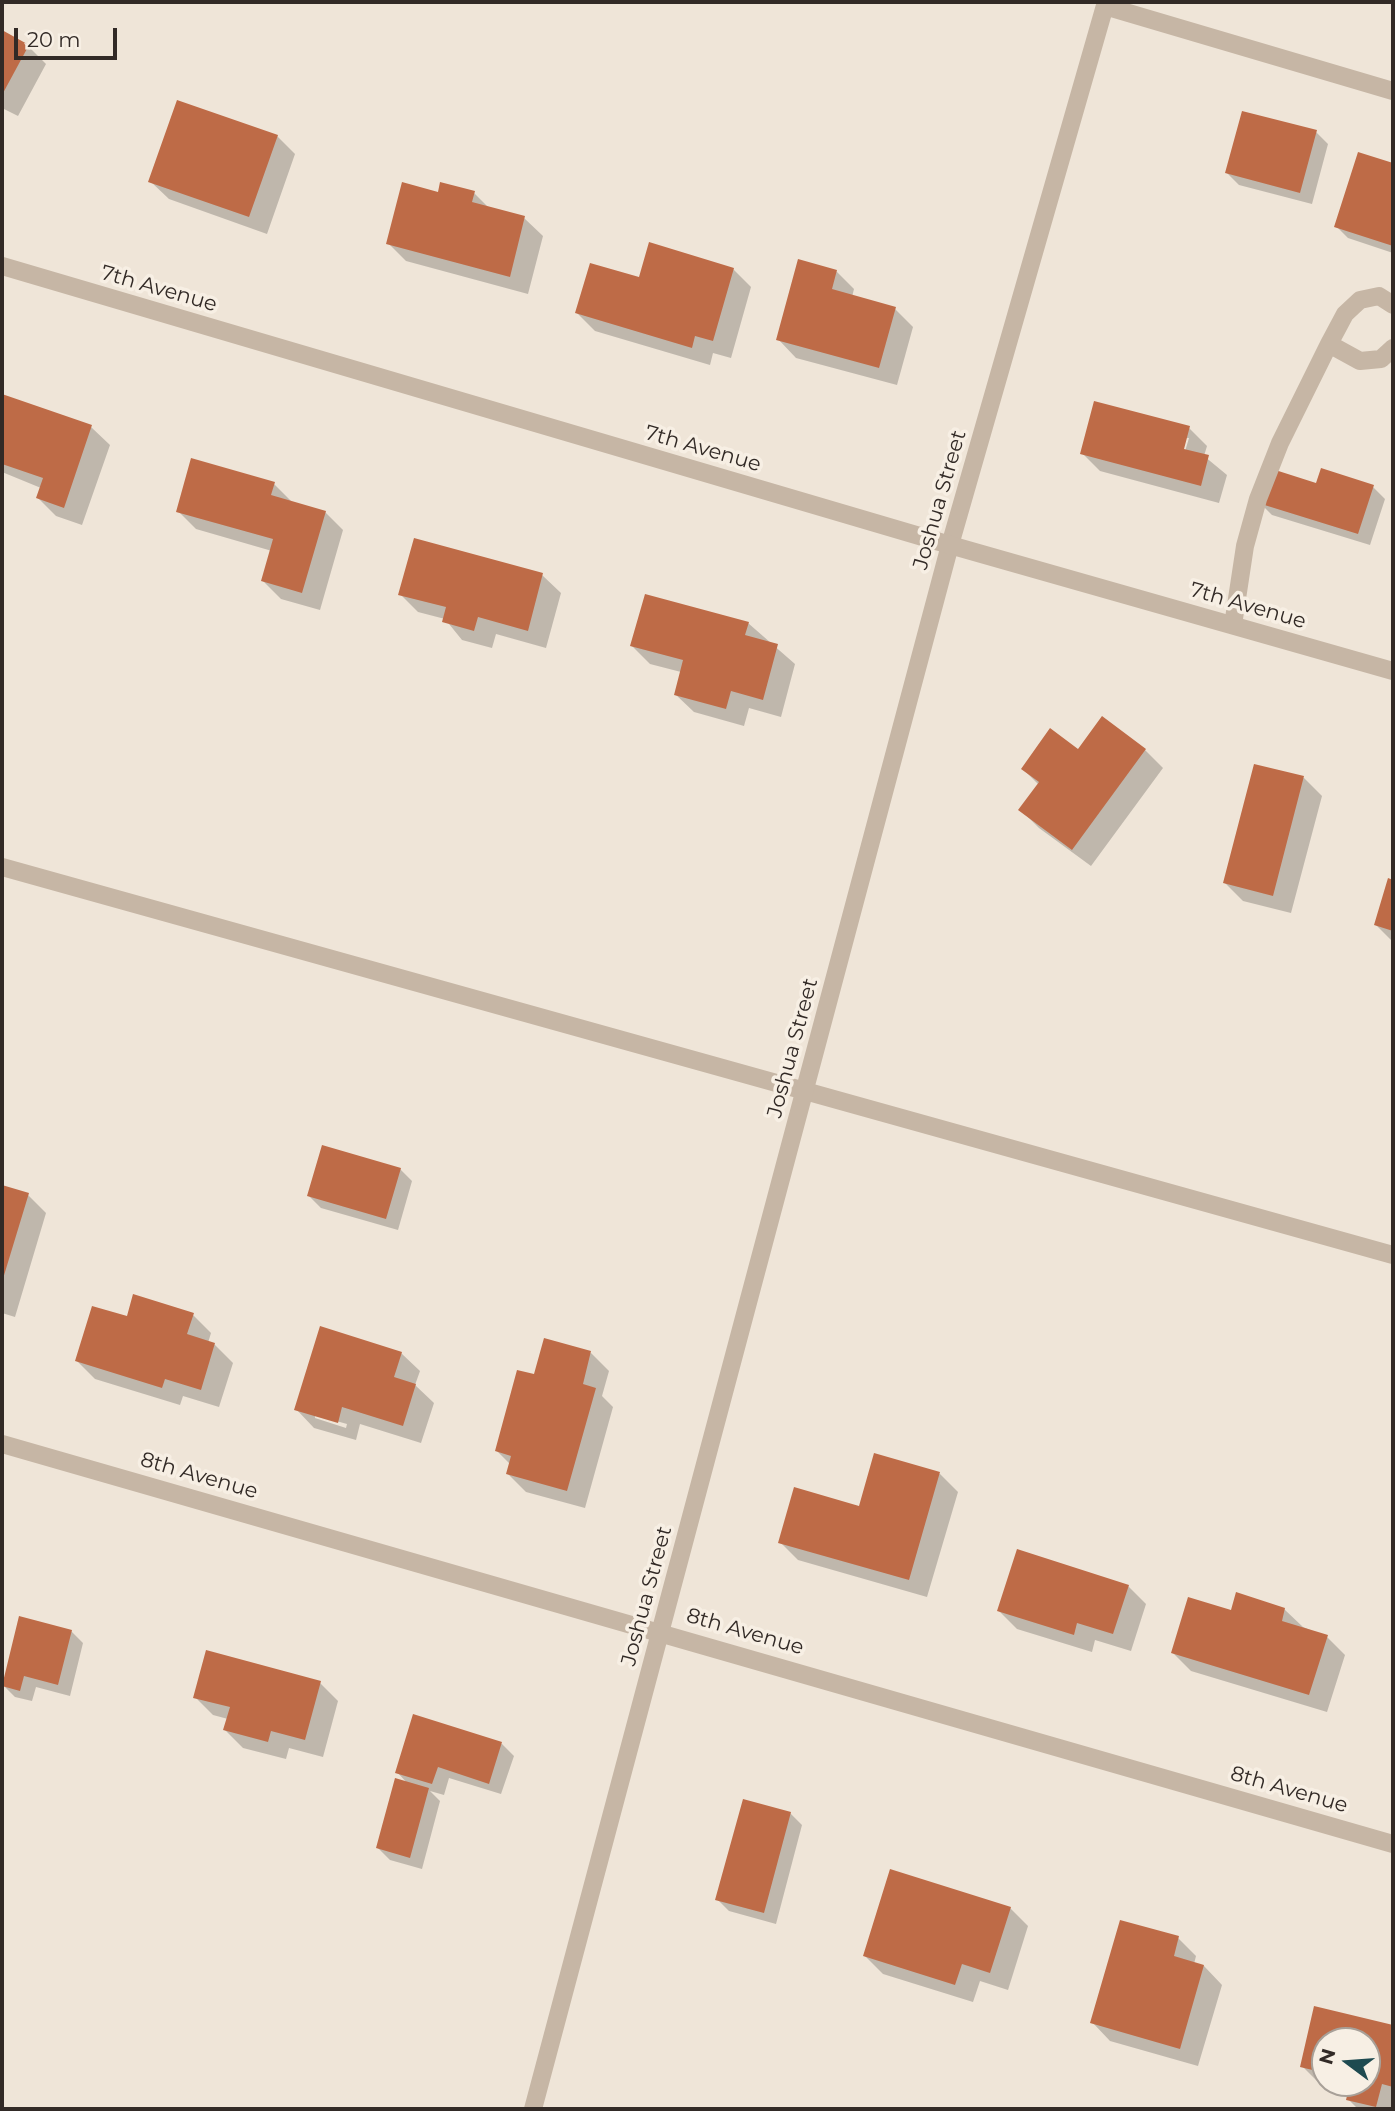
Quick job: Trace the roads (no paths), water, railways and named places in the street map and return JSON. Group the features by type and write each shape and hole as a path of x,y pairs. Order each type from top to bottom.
{"street":[{"path":"1105,4 1393,92"},
{"name":"Joshua Street","path":"533,2109 950,545 1105,4"},
{"name":"7th Avenue","path":"2,266 950,545 1393,671"},
{"path":"1233,625 1245,547 1258,499 1280,443 1329,344 1345,314 1360,300 1379,296 1393,304"},
{"path":"1329,344 1360,361 1381,359 1393,348"},
{"path":"2,867 551,1018 804,1093 1393,1255"},
{"name":"8th Avenue","path":"2,1444 661,1631 1393,1844"}]}
